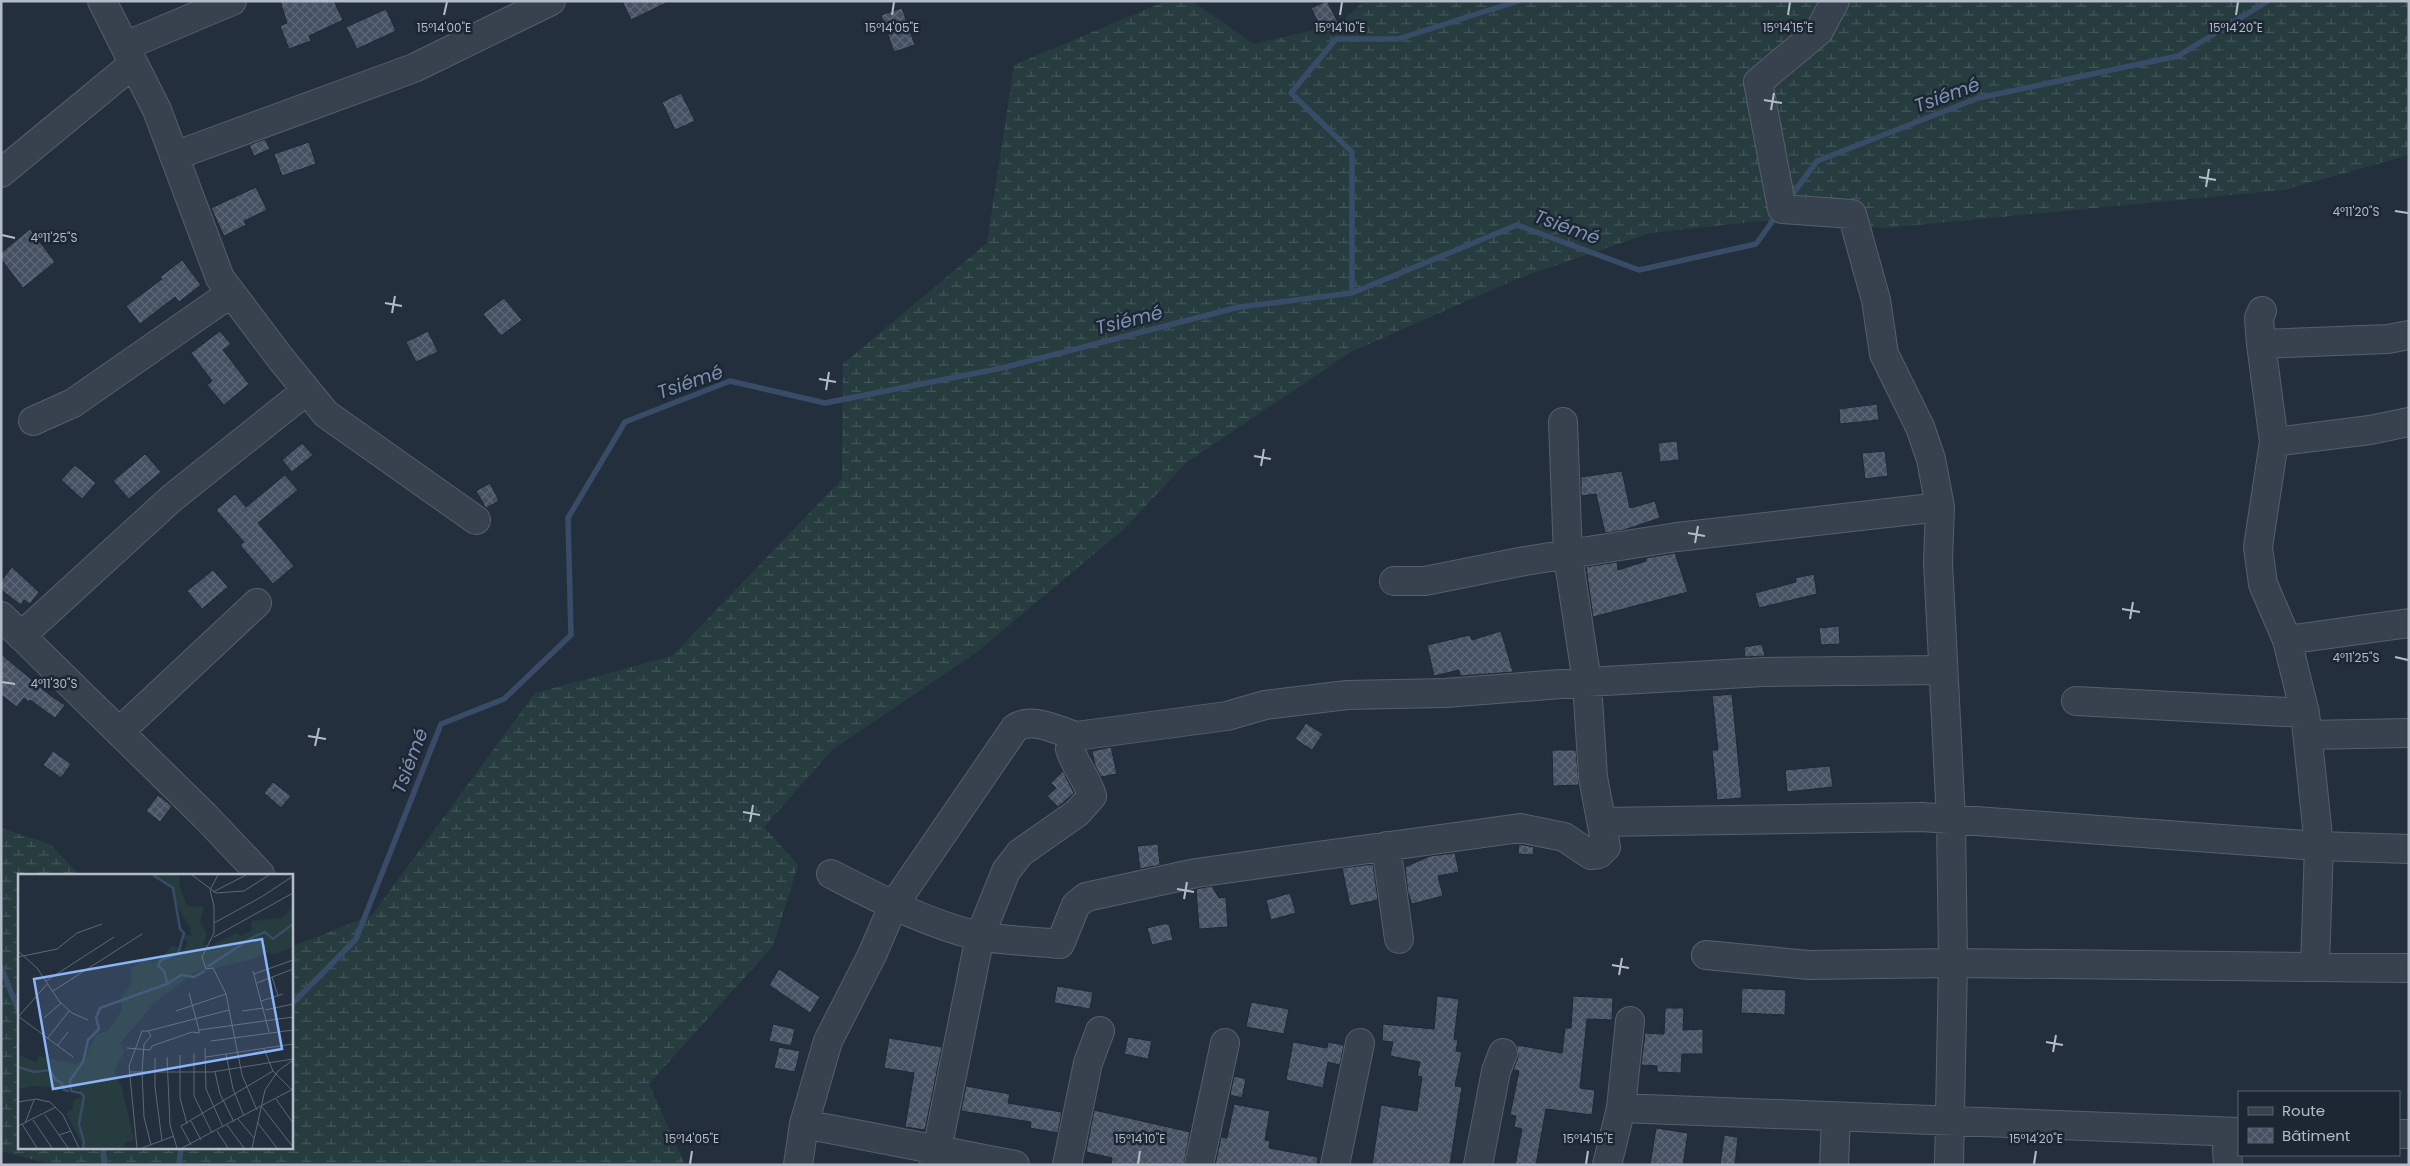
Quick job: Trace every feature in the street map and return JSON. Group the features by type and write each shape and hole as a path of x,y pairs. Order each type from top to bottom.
{"street":[{"path":"102,1 157,110 220,278 306,391 326,414 476,520"},
{"path":"1,173 129,55 232,1"},
{"path":"174,156 414,68 551,1"},
{"path":"1835,1 1819,31 1758,82 1782,209 1852,214 1876,300 1884,354 1920,427 1931,459 1940,507 1938,562 1943,615 1943,670 1951,819 1953,963 1949,1165"},
{"path":"33,421 73,403 231,293"},
{"path":"2262,312 2259,318 2261,344 2274,442 2258,546 2263,584 2288,640 2306,724 2319,846 2315,966"},
{"path":"2261,344 2388,339 2409,335"},
{"path":"21,636 172,498 306,391"},
{"path":"831,874 893,906 980,936 1060,944 1076,905 1086,897 1196,873 1520,828 1564,837 1591,856 1599,854 1606,847 1593,777 1587,682 1568,556 1563,422"},
{"path":"2274,442 2370,430 2409,422"},
{"path":"1394,581 1425,581 1525,561 1568,556 1677,537 1940,507"},
{"path":"119,732 257,603"},
{"path":"1,616 260,874"},
{"path":"2288,640 2409,624"},
{"path":"798,1165 804,1124 828,1041 872,955 893,906 1016,728 1023,723 1032,723 1076,736 1226,716 1265,705 1347,695 1454,693 1587,682 1763,672 1943,670"},
{"path":"2076,701 2409,733"},
{"path":"935,1157 980,936 1006,871 1020,853 1077,813 1092,796 1088,782 1074,764 1070,748 1076,736"},
{"path":"1602,822 1922,816 2319,846 2409,849"},
{"path":"1386,846 1399,939"},
{"path":"1706,956 1809,965 1953,963 2409,968"},
{"path":"1607,1165 1621,1108 1630,1021"},
{"path":"1067,1165 1088,1063 1100,1031"},
{"path":"1199,1165 1225,1043"},
{"path":"1334,1165 1360,1044"},
{"path":"1478,1165 1496,1071 1503,1053"},
{"path":"1621,1108 2232,1132 2228,1165"},
{"path":"1834,1165 1836,1117"},
{"path":"804,1124 935,1157 1015,1165"}],"green space":[{"path":"1166,1 1192,1 1254,44 1339,24 1364,1 2409,1 2409,155 2284,190 1885,228 1761,221 1650,233 1519,278 1351,352 1187,462 1125,528 977,652 832,750 764,827 798,865 773,946 649,1084 685,1165 53,1165 1,1151 1,828 50,844 79,874 18,874 18,1148 292,1148 292,947 372,915 535,693 672,656 842,479 843,364 987,243 1014,65"}],"building":[{"path":"280,1 334,1 343,20 309,36 311,41 289,49 280,26 287,23"},
{"path":"622,1 670,1 631,20"},
{"path":"1327,1 1340,26 1324,34 1311,8"},
{"path":"902,8 915,45 894,52 881,15"},
{"path":"386,9 396,31 357,49 346,27"},
{"path":"681,93 695,121 675,130 662,102"},
{"path":"265,139 270,149 254,156 249,145"},
{"path":"309,142 316,164 282,176 274,154"},
{"path":"256,187 267,210 244,221 246,225 224,236 211,208"},
{"path":"30,229 55,262 23,288 1,259 1,253"},
{"path":"182,260 201,285 179,302 175,297 140,324 126,306 162,279 160,277"},
{"path":"504,298 522,320 501,336 483,314"},
{"path":"220,331 231,344 223,350 249,384 224,405 207,385 212,381 191,353"},
{"path":"428,331 438,352 416,362 406,342"},
{"path":"1877,404 1879,420 1840,424 1839,409"},
{"path":"1677,441 1679,460 1660,462 1658,443"},
{"path":"302,443 313,455 292,472 282,460"},
{"path":"1885,451 1888,476 1865,479 1862,453"},
{"path":"145,454 161,472 129,499 113,481"},
{"path":"75,465 96,483 82,499 61,480"},
{"path":"1622,471 1630,508 1655,501 1660,518 1624,530 1605,533 1596,494 1581,496 1581,477"},
{"path":"285,475 298,490 258,523 294,566 273,584 240,545 244,542 216,510 235,494 246,507"},
{"path":"490,483 499,501 486,508 476,491"},
{"path":"1675,553 1688,592 1593,617 1586,567 1617,562 1618,570 1646,561 1646,558"},
{"path":"12,567 39,592 30,604 24,600 21,605 1,590 1,581"},
{"path":"213,570 228,587 202,609 187,591"},
{"path":"1814,574 1817,594 1759,608 1755,593 1796,582 1795,578"},
{"path":"1839,626 1840,644 1821,645 1819,628"},
{"path":"1501,631 1513,672 1460,676 1459,670 1434,676 1427,645 1470,635 1472,640"},
{"path":"1762,644 1765,656 1745,657 1744,647"},
{"path":"1,654 51,696 65,705 55,718 30,700 28,702 24,698 17,707 1,695"},
{"path":"1732,694 1742,798 1717,800 1712,750 1718,750 1712,696"},
{"path":"1306,723 1323,734 1312,750 1295,739"},
{"path":"1111,747 1117,774 1101,777 1095,765 1092,751"},
{"path":"1552,750 1576,750 1579,785 1553,786"},
{"path":"53,751 71,764 61,778 43,765"},
{"path":"1830,766 1833,787 1787,792 1785,770"},
{"path":"1063,771 1074,793 1058,807 1047,796 1056,788 1051,783"},
{"path":"273,782 291,796 281,808 264,793"},
{"path":"158,795 172,806 160,822 146,811"},
{"path":"1158,844 1160,865 1140,869 1137,846"},
{"path":"1519,844 1534,847 1533,855 1518,854"},
{"path":"1455,853 1459,872 1438,876 1443,896 1412,904 1408,893 1405,867 1430,856"},
{"path":"1373,864 1378,900 1350,906 1342,868"},
{"path":"1212,886 1219,898 1226,897 1228,927 1199,929 1196,889"},
{"path":"1290,893 1296,913 1271,920 1266,900"},
{"path":"1169,924 1173,940 1152,945 1147,928"},
{"path":"779,969 820,997 810,1013 769,985"},
{"path":"1057,986 1093,992 1090,1009 1054,1003"},
{"path":"1742,988 1786,990 1785,1015 1741,1013"},
{"path":"1437,996 1459,999 1454,1039 1458,1040 1456,1051 1462,1052 1455,1086 1462,1087 1450,1165 1372,1165 1381,1105 1417,1111 1422,1077 1417,1076 1420,1062 1390,1056 1393,1042 1382,1041 1383,1024 1434,1029"},
{"path":"1573,996 1613,998 1612,1020 1587,1019 1580,1088 1595,1090 1592,1115 1546,1109 1536,1165 1515,1165 1522,1129 1514,1127 1516,1116 1510,1115 1519,1071 1513,1070 1518,1058 1517,1045 1562,1053 1565,1028 1571,1028"},
{"path":"1251,1002 1289,1009 1284,1034 1246,1027"},
{"path":"1665,1008 1684,1008 1683,1030 1703,1029 1703,1054 1682,1054 1681,1073 1657,1072 1657,1066 1641,1065 1645,1033 1664,1034"},
{"path":"773,1024 795,1029 791,1046 769,1041"},
{"path":"1128,1037 1152,1041 1148,1059 1124,1054"},
{"path":"889,1038 942,1047 925,1130 905,1127 914,1073 884,1068"},
{"path":"1293,1042 1327,1048 1328,1042 1344,1045 1340,1065 1328,1062 1323,1088 1286,1080"},
{"path":"779,1047 800,1051 795,1072 774,1068"},
{"path":"1234,1076 1246,1079 1242,1098 1230,1095"},
{"path":"966,1086 1010,1094 1008,1103 1062,1112 1058,1133 1030,1128 1031,1122 961,1111"},
{"path":"1234,1104 1270,1111 1265,1140 1270,1141 1269,1148 1318,1157 1317,1165 1215,1165 1221,1137 1227,1138"},
{"path":"1094,1110 1190,1132 1184,1165 1111,1165 1112,1158 1086,1152"},
{"path":"1656,1128 1688,1133 1683,1165 1650,1165"},
{"path":"1724,1135 1738,1137 1735,1165 1720,1165"}],"waterway":[{"path":"1352,293 1352,152 1291,93 1336,39 1398,39 1518,1"},
{"name":"Tsiémé","path":"1789,199 1817,161 1978,98 2178,56 2268,1"},
{"name":"Tsiémé","path":"292,1004 356,939 441,724 504,699 571,635 568,518 625,422 730,381 825,403 1002,368 1239,307 1352,293 1517,225 1639,270 1756,244 1777,215"},
{"path":"1,967 18,1010"},
{"path":"103,1148 104,1165"},
{"name":"Tsiémé","path":"179,1165 181,1148"}]}
